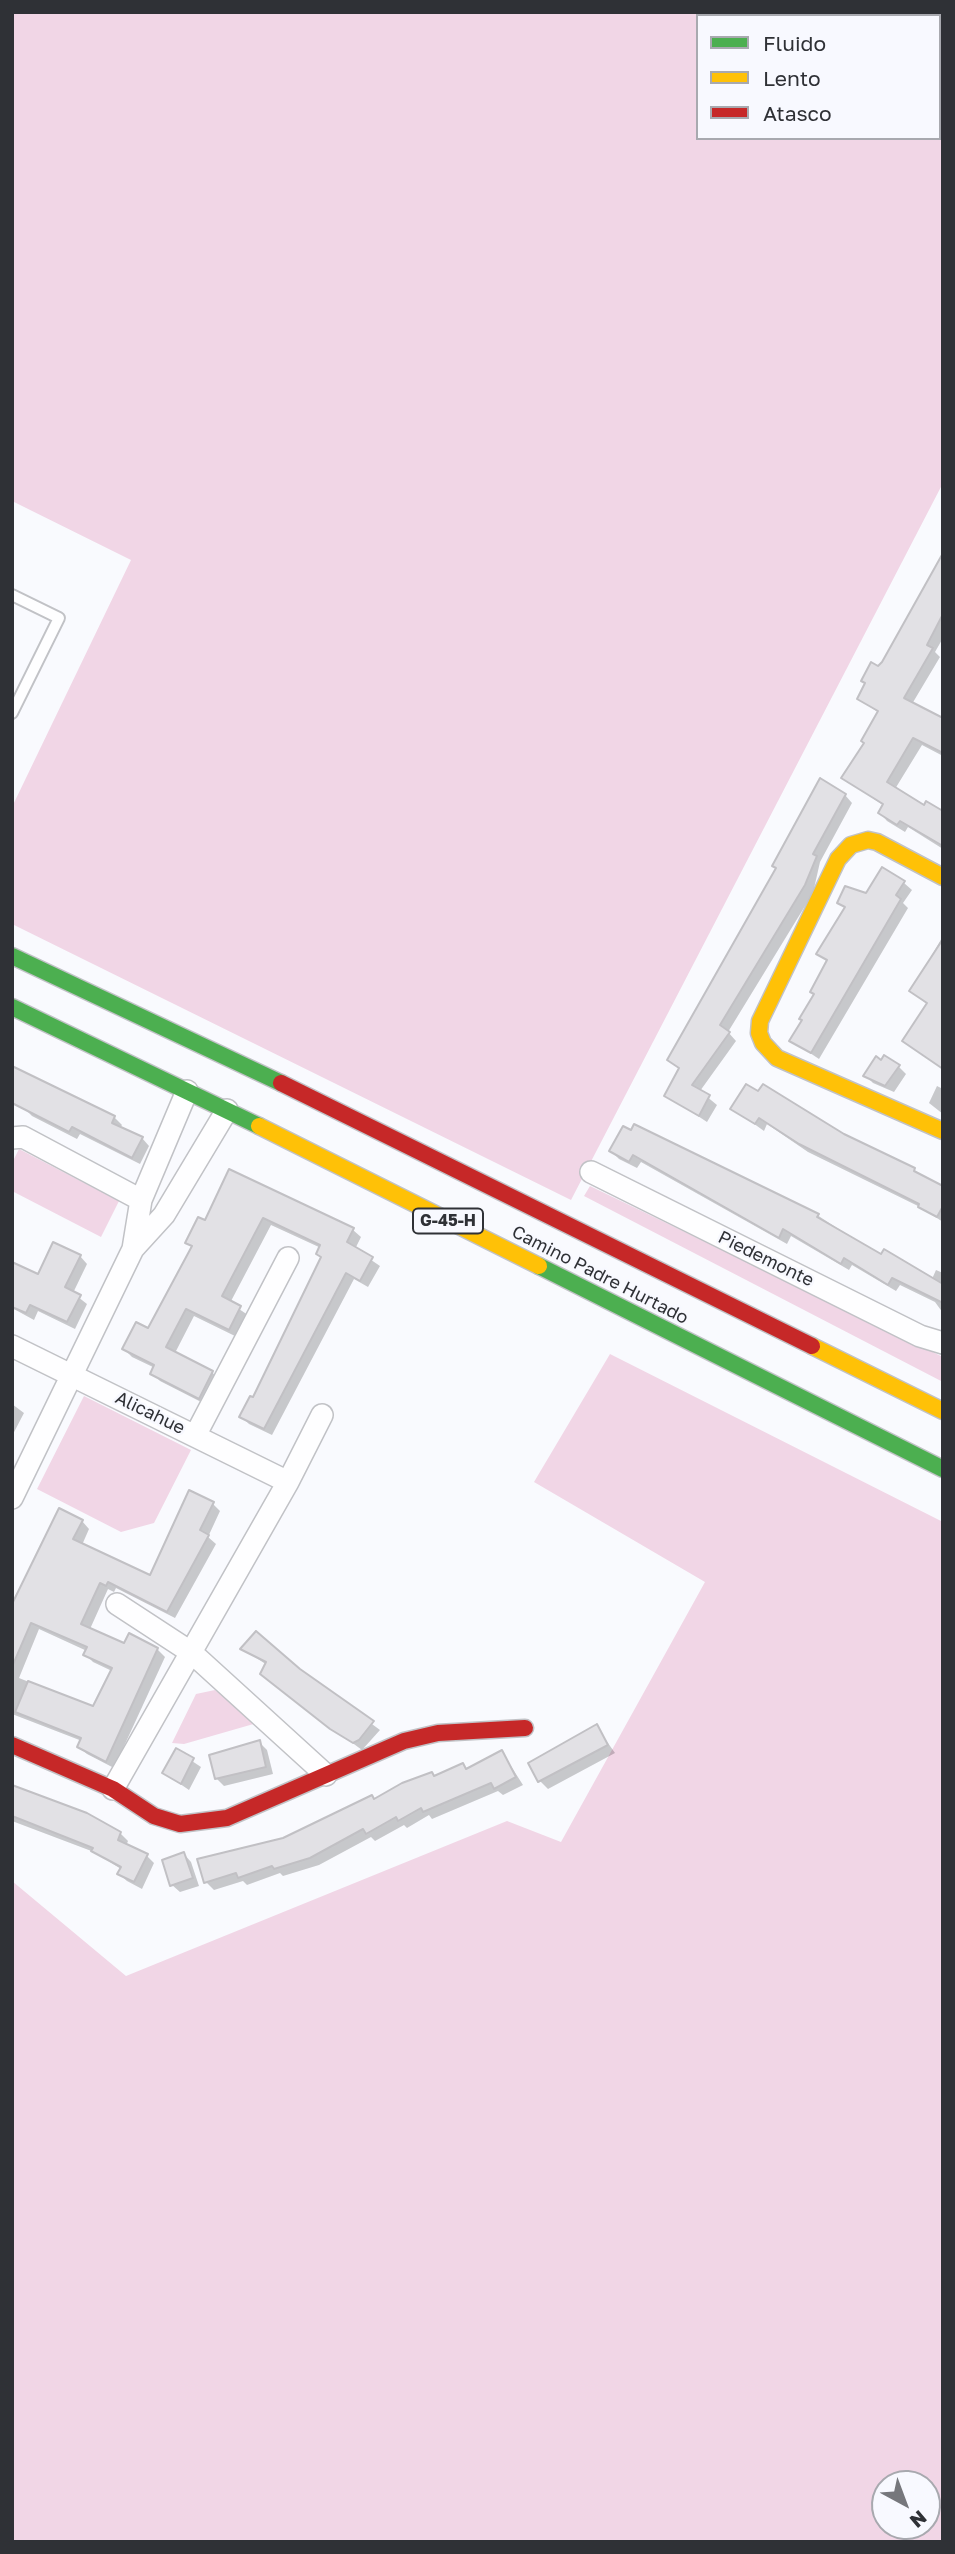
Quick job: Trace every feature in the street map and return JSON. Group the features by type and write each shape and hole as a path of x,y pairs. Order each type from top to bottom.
{"street":[{"path":"943,877 877,842 868,840 851,845 838,859 760,1021 759,1033 763,1043 778,1058 943,1131"},
{"name":"Camino Padre Hurtado","path":"12,956 202,1044 943,1411"},
{"name":"Camino Padre Hurtado","path":"12,1007 227,1110 943,1469"},
{"path":"12,1498 74,1376 133,1249 141,1200 187,1091"},
{"path":"133,1249 164,1215 227,1110"},
{"path":"12,1138 23,1138 141,1200"},
{"name":"Piedemonte","path":"591,1172 920,1336 943,1343"},
{"path":"195,1436 288,1258"},
{"name":"Alicahue","path":"12,1346 288,1482"},
{"path":"113,1789 288,1482 322,1415"},
{"path":"117,1604 192,1653 326,1775"},
{"path":"12,1745 113,1789 154,1816 180,1824 228,1818 404,1741 438,1733 525,1728"}],"lane":[{"path":"12,595 59,618 12,713"}],"shaded area":[{"path":"12,12 943,12 943,483 571,1200 12,924 12,807 131,560 12,501"},
{"path":"19,1149 119,1201 101,1237 12,1191 12,1163"},
{"path":"590,1186 943,1357 943,1382 584,1196"},
{"path":"610,1354 943,1522 943,2542 12,2542 12,1881 126,1976 507,1821 561,1842 705,1582 534,1482"},
{"path":"84,1396 191,1450 154,1523 121,1532 37,1489"},
{"path":"215,1690 257,1723 184,1744 172,1743 196,1694"}],"building":[{"path":"943,553 943,614 927,645 933,648 904,698 943,718 943,753 913,738 887,782 924,805 926,801 943,811 943,846 900,821 897,825 878,813 883,804 841,778 864,743 861,741 878,711 857,699 865,683 861,681 871,662 878,666 882,662"},
{"path":"820,778 846,794 813,854 817,856 805,885 720,1025 730,1032 692,1085 710,1095 699,1116 664,1096 679,1068 667,1060 776,868 772,866"},
{"path":"882,867 905,881 896,895 901,899 811,1053 789,1041 802,1020 799,1019 814,994 810,992 827,960 816,954 845,907 837,903 845,886 866,893"},
{"path":"943,939 943,1069 902,1041 927,1003 909,991"},
{"path":"884,1055 900,1065 885,1086 863,1076 876,1056 881,1060"},
{"path":"12,1066 115,1116 112,1123 143,1137 132,1158 72,1127 69,1132 12,1103"},
{"path":"746,1084 758,1091 763,1084 844,1134 915,1168 914,1171 943,1186 943,1206 937,1217 918,1207 919,1204 799,1144 759,1118 755,1124 730,1109"},
{"path":"634,1124 819,1214 817,1217 881,1254 884,1249 943,1284 943,1303 892,1278 888,1285 844,1258 841,1264 783,1229 779,1238 633,1155 629,1162 609,1151 623,1126 631,1130"},
{"path":"229,1169 354,1228 347,1242 373,1257 360,1281 346,1273 264,1429 239,1417 250,1396 253,1397 321,1257 316,1254 320,1245 263,1218 222,1296 241,1306 229,1330 186,1309 166,1347 213,1371 199,1399 150,1374 154,1365 122,1349 136,1322 148,1328 192,1246 185,1243 198,1217 205,1220"},
{"path":"53,1242 81,1255 65,1287 81,1295 67,1322 30,1305 26,1313 12,1307 12,1262 38,1274"},
{"path":"189,1490 214,1502 200,1530 209,1535 167,1612 108,1582 106,1586 100,1583 81,1624 124,1643 129,1633 158,1648 106,1762 77,1747 81,1738 15,1712 28,1681 93,1706 112,1668 83,1655 87,1647 31,1623 12,1667 12,1604 59,1508 83,1520 73,1539 150,1575"},
{"path":"256,1631 300,1669 374,1721 359,1740 353,1743 330,1729 260,1674 266,1662 240,1649"},
{"path":"597,1724 608,1745 538,1782 528,1763"},
{"path":"260,1740 266,1767 215,1779 209,1755"},
{"path":"176,1748 194,1758 181,1784 162,1773"},
{"path":"502,1750 516,1777 494,1789 491,1783 423,1812 421,1808 398,1821 396,1817 366,1834 363,1829 310,1858 274,1869 272,1866 238,1878 236,1873 204,1883 197,1859 283,1838 372,1795 374,1799 402,1783 432,1772 434,1776 463,1763 466,1769"},
{"path":"12,1785 87,1813 121,1832 118,1840 148,1854 134,1882 117,1874 121,1867 91,1851 93,1848 12,1816"},
{"path":"184,1852 193,1878 170,1886 162,1860"}],"traffic: fast":[{"path":"12,956 281,1083"},
{"path":"12,1007 259,1126"},
{"path":"539,1266 943,1469"}],"traffic: slow":[{"path":"943,877 877,842 868,840 851,845 838,859 760,1021 759,1033 763,1043 777,1058 943,1131"},
{"path":"259,1126 539,1266"},
{"path":"812,1346 943,1411"}],"traffic: jam":[{"path":"281,1083 812,1346"},
{"path":"12,1745 113,1789 154,1816 180,1824 227,1818 404,1741 438,1733 525,1728"}]}
